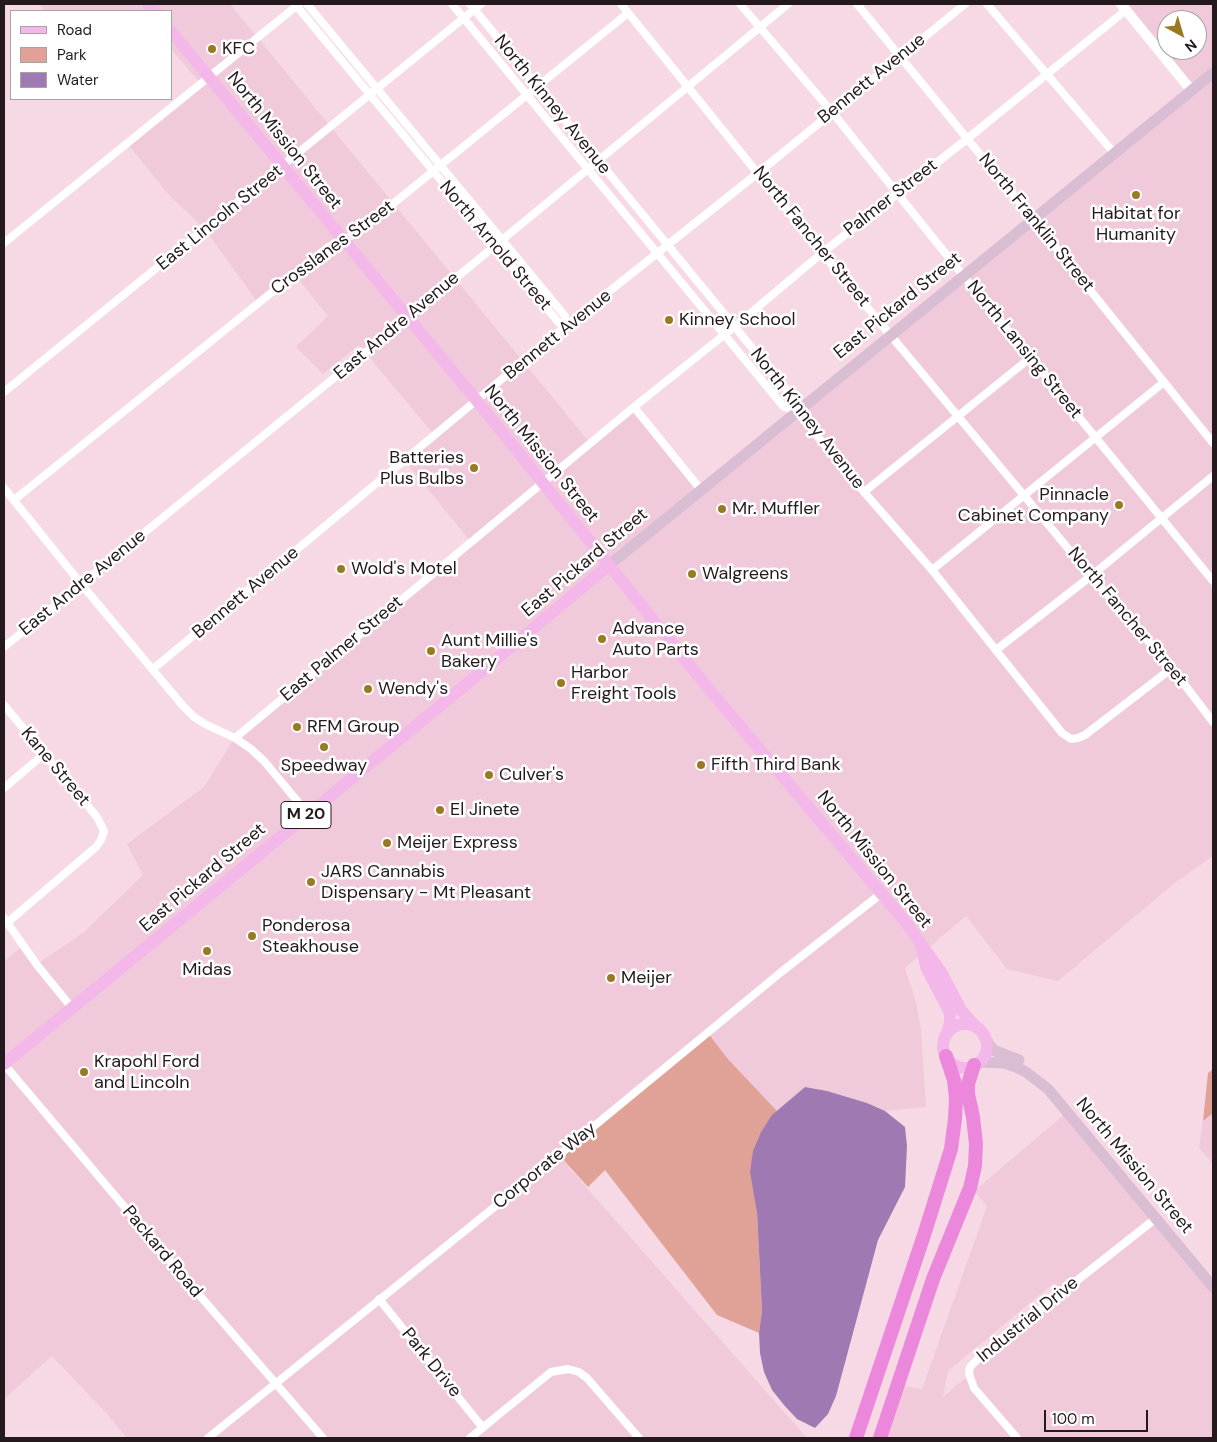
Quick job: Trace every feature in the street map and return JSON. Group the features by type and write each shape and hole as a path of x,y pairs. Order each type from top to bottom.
{"highway":[{"path":"856,1438 951,1148 956,1099 954,1080 946,1056"},
{"path":"880,1438 934,1279 970,1188 975,1166 976,1144 968,1084 976,1064"}],"main road":[{"name":"North Mission Street","path":"172,32 477,402 708,688 882,893 941,972 961,1010 982,1031 993,1050 1020,1061 1035,1070 1048,1089 1213,1287"},
{"name":"East Pickard Street","path":"4,1064 891,334 1213,73"},
{"name":"North Mission Street","path":"921,946 926,967 950,1013 950,1022 943,1045 946,1056 951,1062 958,1066 966,1067 976,1064 1004,1064 1016,1067 1048,1089"},
{"path":"947,1033 960,1024 975,1026"},
{"path":"976,1064 986,1050 986,1038"}],"street":[{"name":"North Arnold Street","path":"297,4 494,246 559,323 567,326"},
{"path":"4,244 297,4"},
{"name":"North Arnold Street","path":"308,4 565,316 567,326"},
{"path":"452,4 783,406 797,412"},
{"name":"North Fancher Street","path":"620,4 957,416 1025,494 1091,576 1172,668 1213,722"},
{"name":"North Lansing Street","path":"740,4 832,112 963,276 1213,580"},
{"name":"East Andre Avenue","path":"4,647 408,318 788,4"},
{"name":"North Franklin Street","path":"857,4 1033,218 1213,443"},
{"name":"Bennett Avenue","path":"153,669 567,326 965,4"},
{"path":"987,4 1114,153"},
{"name":"East Lincoln Street","path":"4,392 283,167 464,18 475,6"},
{"name":"North Kinney Avenue","path":"475,6 598,161 794,399 797,412 932,570 1062,733 1071,739 1085,735 1172,668"},
{"path":"1124,7 1191,90"},
{"name":"Palmer Street","path":"634,407 734,327 822,252 1047,74 1124,7"},
{"name":"Crosslanes Street","path":"14,500 328,247 358,233 628,13"},
{"path":"864,492 1030,358"},
{"path":"932,570 1164,382"},
{"path":"634,407 701,490"},
{"name":"East Palmer Street","path":"234,738 634,407"},
{"path":"996,650 1091,576 1213,476"},
{"path":"4,488 183,706 194,717 251,749 264,761 308,814"},
{"name":"Kane Street","path":"4,705 97,817 104,830 101,840 96,847 6,920"},
{"path":"4,788 44,754"},
{"name":"Corporate Way","path":"208,1438 559,1156 780,973 882,893"},
{"path":"6,920 37,965 72,1008"},
{"name":"Packard Road","path":"4,1064 323,1438"},
{"name":"Industrial Drive","path":"1017,1438 974,1388 969,1374 970,1367 980,1357 1155,1219"},
{"name":"Park Drive","path":"379,1299 483,1428"},
{"path":"470,1438 551,1372 568,1369 579,1372 587,1378 639,1438"}],"shaded area":[{"path":"39,4 230,4 590,443 634,407 701,490 1190,91 1165,60 1207,60 1207,10 1157,10 1157,50 1120,4 1213,4 1213,856 1176,882 1058,981 1007,969 966,916 905,968 916,1002 921,1029 926,1107 885,1111 867,1103 827,1091 805,1087 777,1111 727,1058 708,1033 558,1155 807,1438 127,1438 52,1356 4,1399 4,961 24,945 37,964 83,933 143,875 127,844 204,787 235,737 471,542 405,461 435,436 359,345 323,374 296,347 328,316 294,274 258,303 205,229 169,195 127,143 200,83 172,50 172,10 44,10"},
{"path":"1067,1112 1213,1289 1213,1438 881,1438 897,1385 922,1389 987,1206 974,1191","holes":["1054,1283 1062,1292 970,1367 969,1375 943,1397 948,1371"]},
{"path":"1213,1113 1213,1164 1199,1148 1203,1121"}],"green space":[{"path":"708,1033 727,1058 777,1111 761,1132 757,1212 762,1311 759,1333 717,1315 605,1170 588,1187 559,1155"},
{"path":"1213,1069 1213,1113 1203,1121 1208,1073"}],"water":[{"path":"805,1087 827,1091 867,1103 885,1111 905,1127 907,1146 905,1187 878,1240 836,1396 828,1414 815,1428 797,1419 784,1405 772,1390 764,1372 760,1353 759,1333 762,1311 757,1212 750,1172 753,1151 761,1132 772,1115"}],"place":[{"name":"KFC","path":"212,49"},
{"name":"Habitat for Humanity","path":"1136,195"},
{"name":"Kinney School","path":"669,320"},
{"name":"Batteries Plus Bulbs","path":"474,468"},
{"name":"Pinnacle Cabinet Company","path":"1119,505"},
{"name":"Mr. Muffler","path":"722,509"},
{"name":"Wold's Motel","path":"341,569"},
{"name":"Walgreens","path":"692,574"},
{"name":"Advance Auto Parts","path":"602,639"},
{"name":"Aunt Millie's Bakery","path":"431,651"},
{"name":"Harbor Freight Tools","path":"561,683"},
{"name":"Wendy's","path":"368,689"},
{"name":"RFM Group","path":"297,727"},
{"name":"Speedway","path":"324,747"},
{"name":"Fifth Third Bank","path":"701,765"},
{"name":"Culver's","path":"489,775"},
{"name":"El Jinete","path":"440,810"},
{"name":"Meijer Express","path":"387,843"},
{"name":"JARS Cannabis Dispensary - Mt Pleasant","path":"311,882"},
{"name":"Ponderosa Steakhouse","path":"252,936"},
{"name":"Midas","path":"207,951"},
{"name":"Meijer","path":"611,978"},
{"name":"Krapohl Ford and Lincoln","path":"84,1072"}]}
